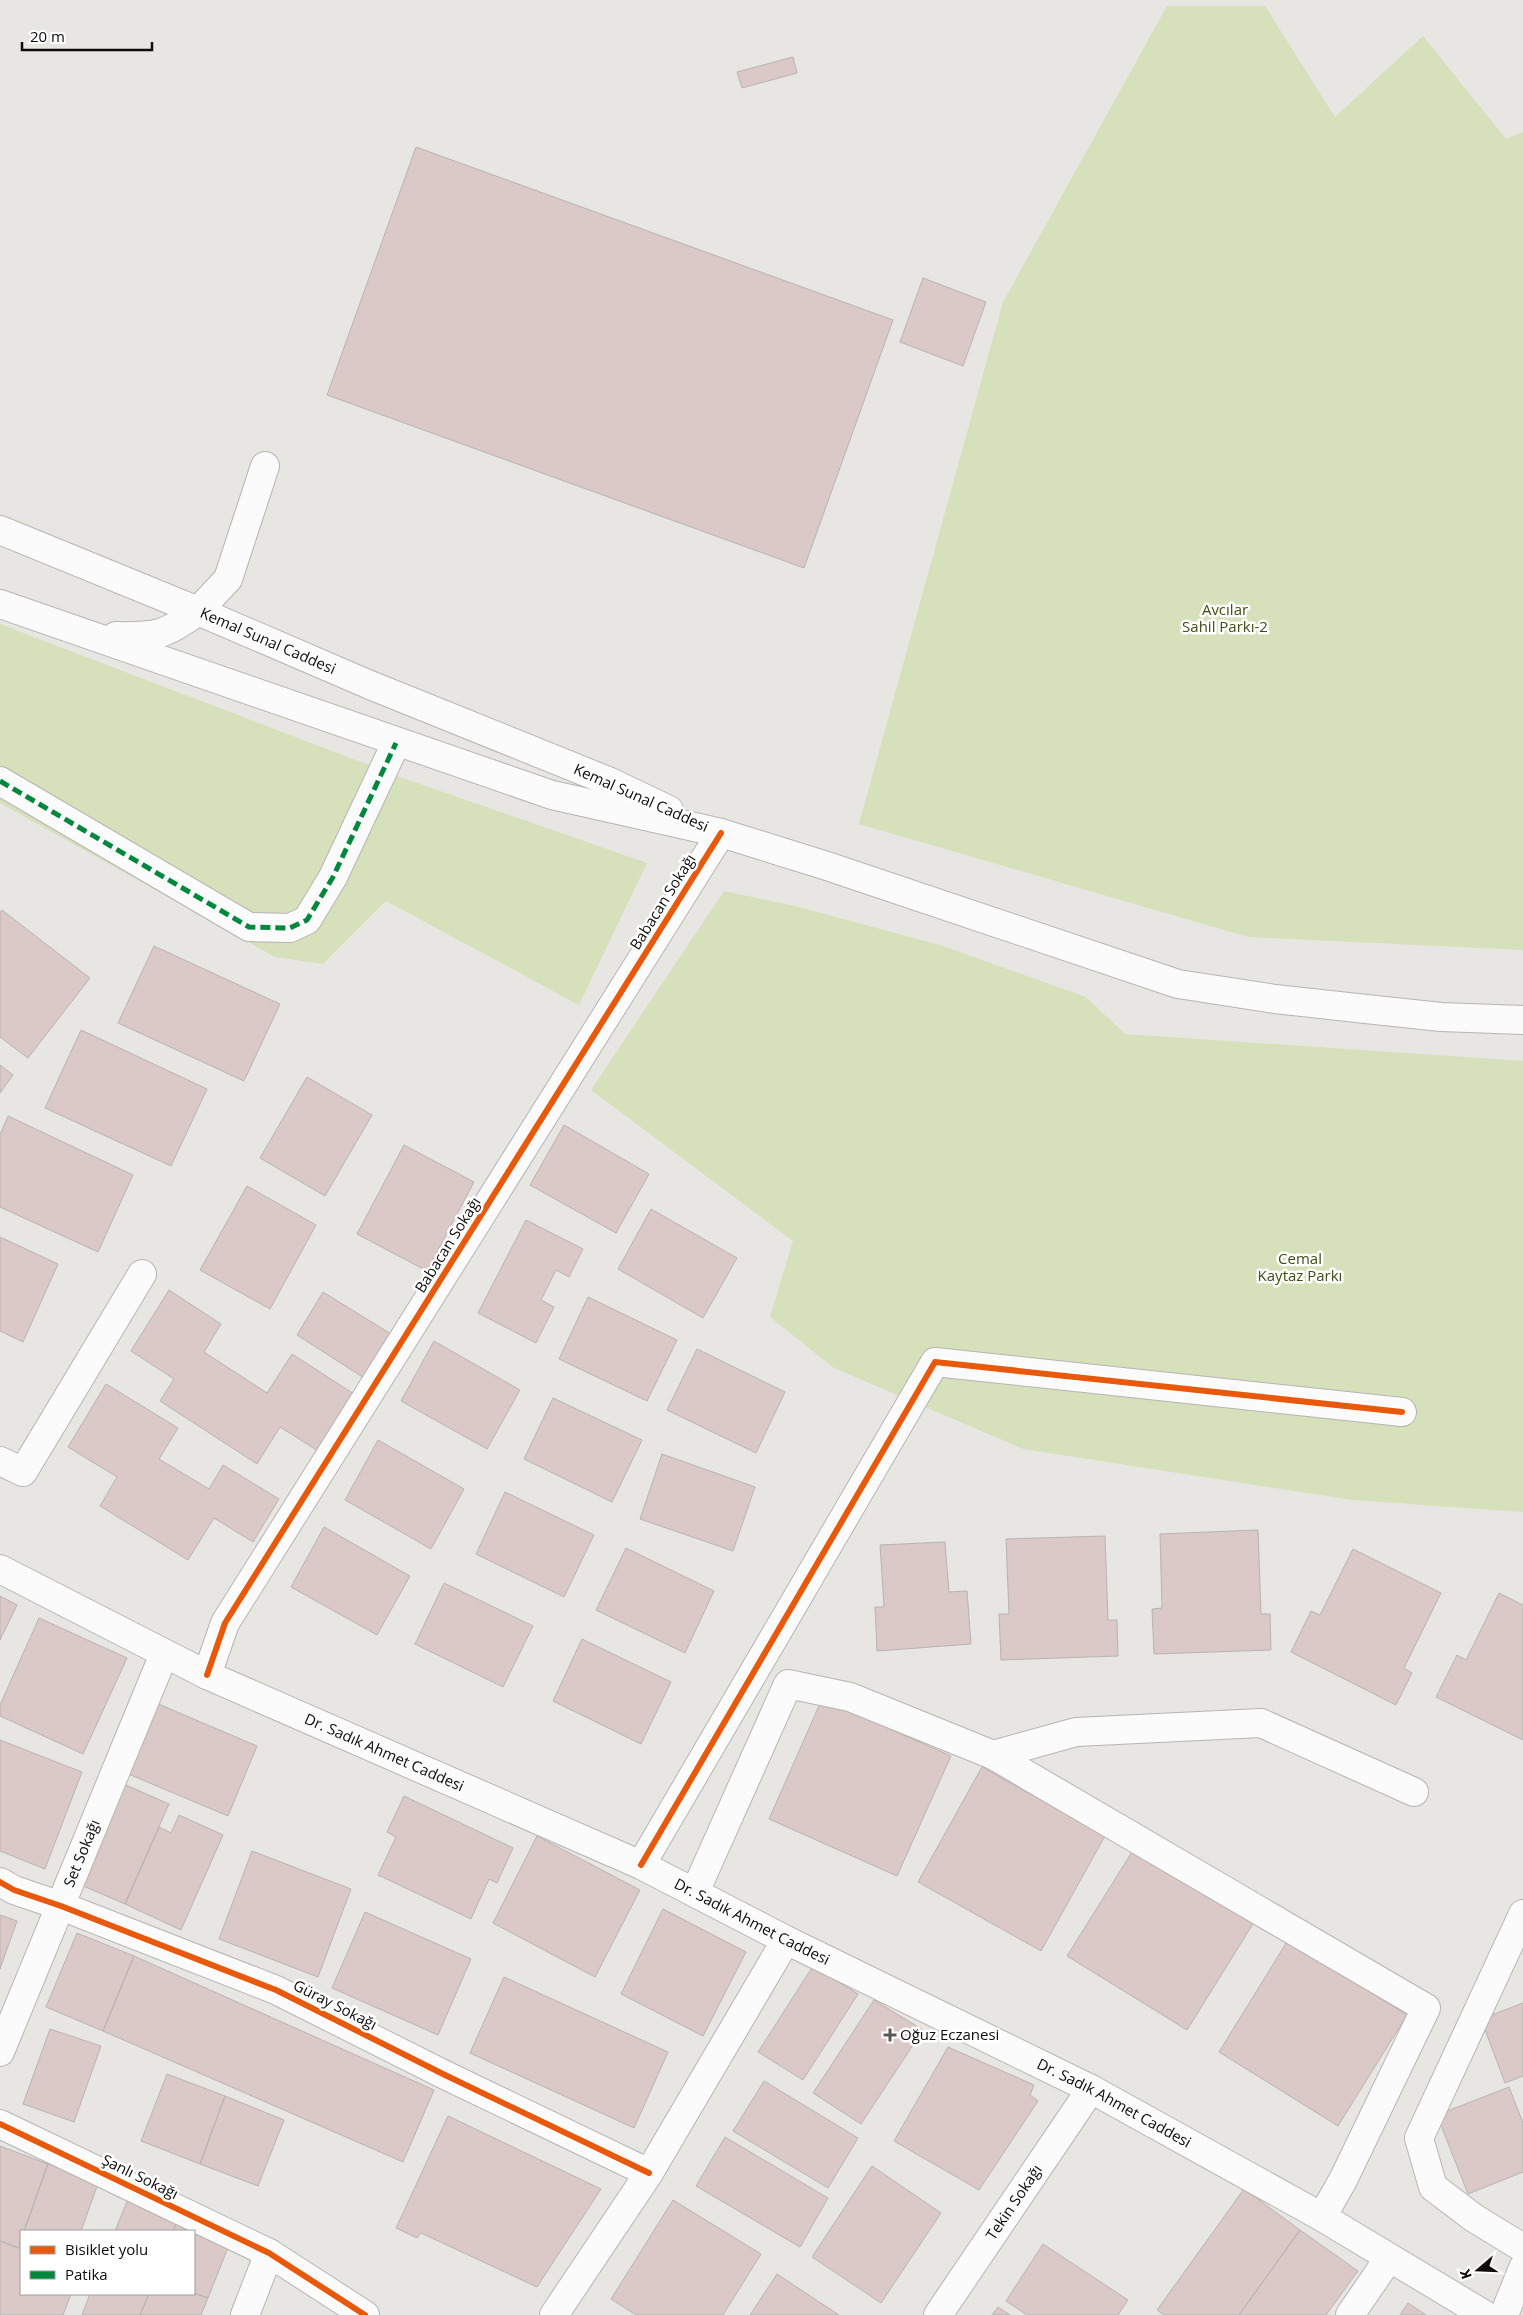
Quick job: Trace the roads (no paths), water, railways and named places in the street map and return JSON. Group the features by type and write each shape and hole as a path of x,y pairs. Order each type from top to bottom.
{"street":[{"path":"94,635 146,637 174,628 198,611 228,580 265,466"},
{"name":"Kemal Sunal Caddesi","path":"0,530 198,611 370,685 608,781 721,833"},
{"name":"Kemal Sunal Caddesi","path":"0,604 94,635 396,743 552,795 721,833"},
{"path":"0,781 250,927 290,928 307,920 333,877 396,743"},
{"path":"721,833 827,866 1178,984 1275,999 1441,1017 1523,1020"},
{"name":"Babacan Sokağı","path":"207,1675 225,1623 721,833"},
{"path":"0,1460 22,1472 142,1274"},
{"path":"641,1865 936,1362 1402,1412"},
{"name":"Dr. Sadık Ahmet Caddesi","path":"0,1569 207,1675 641,1865 786,1940 1091,2089 1322,2217 1485,2315"},
{"name":"Set Sokağı","path":"0,2052 164,1654"},
{"path":"695,1892 788,1684 850,1696 993,1756 1426,2008 1343,2180 1322,2217"},
{"path":"993,1756 1076,1732 1261,1723 1414,1792"},
{"name":"Güray Sokağı","path":"0,1882 14,1890 61,1906 276,1990 649,2173"},
{"path":"1523,1914 1419,2138 1433,2187 1474,2218 1523,2248"},
{"path":"554,2315 649,2173 786,1940"},
{"name":"Tekin Sokağı","path":"938,2315 1091,2089"},
{"name":"Şanlı Sokağı","path":"0,2124 269,2253 365,2315"},
{"path":"245,2315 269,2253"},
{"path":"1350,2315 1389,2258"},
{"path":"1504,2315 1523,2268"}],"place":[{"name":"Oğuz Eczanesi","path":"890,2035"}],"park label":[{"name":"Avcılar Sahil Parkı-2","path":"1225,618"},
{"name":"Cemal Kaytaz Parkı","path":"1300,1268"}]}
